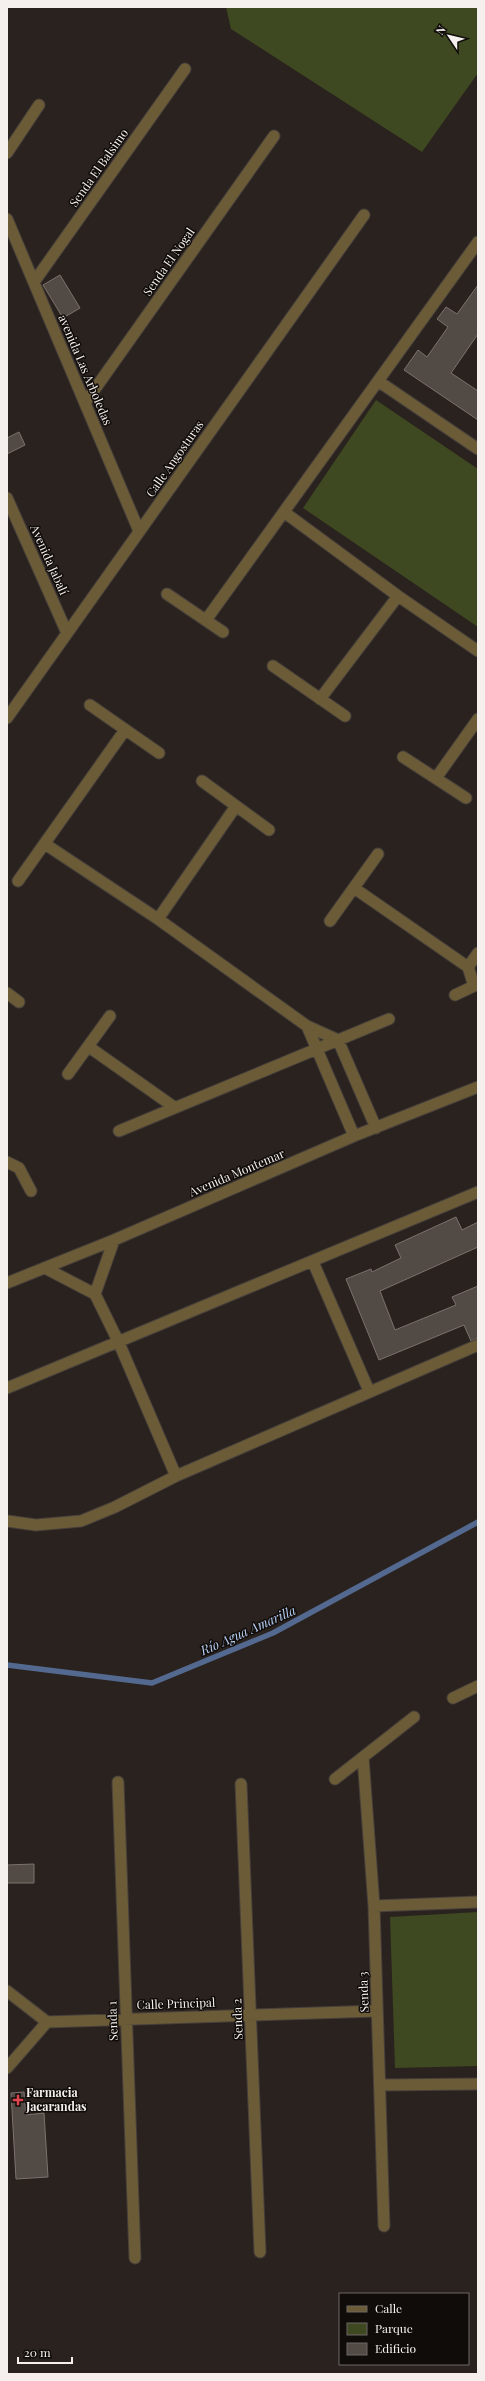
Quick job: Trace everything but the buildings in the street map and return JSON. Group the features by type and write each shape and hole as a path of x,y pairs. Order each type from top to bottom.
{"street":[{"name":"Senda El Balsimo","path":"34,282 184,69"},
{"path":"7,153 40,105"},
{"name":"Senda El Nogal","path":"85,403 274,136"},
{"name":"Calle Angosturas","path":"7,718 364,215"},
{"name":"avenida Las Arboledas","path":"7,219 139,531"},
{"path":"206,620 478,242"},
{"path":"378,381 478,449"},
{"name":"Avenida Jabalí","path":"7,498 67,633"},
{"path":"284,512 398,596 478,651"},
{"path":"167,594 223,632"},
{"path":"320,699 398,596"},
{"path":"273,666 345,716"},
{"path":"90,705 159,753"},
{"path":"436,778 478,719"},
{"path":"18,881 125,730"},
{"path":"403,757 466,798"},
{"path":"202,781 269,830"},
{"path":"158,919 236,806"},
{"path":"45,844 158,919 307,1026 338,1040 376,1128"},
{"path":"330,921 378,854"},
{"path":"354,888 468,967 476,986 455,995"},
{"path":"468,967 478,953"},
{"path":"7,993 19,1002"},
{"path":"68,1074 110,1016"},
{"path":"119,1131 389,1018"},
{"path":"307,1026 354,1136"},
{"path":"89,1047 174,1107"},
{"name":"Avenida Montemar","path":"7,1283 114,1240 354,1136 478,1087"},
{"path":"7,1162 19,1168 31,1191"},
{"path":"7,1173 19,1168"},
{"path":"7,1388 119,1343 478,1192"},
{"path":"95,1294 114,1240"},
{"path":"313,1262 369,1391"},
{"path":"45,1268 95,1294 119,1343 176,1476"},
{"path":"7,1521 36,1524 81,1521 115,1507 176,1476 478,1345"},
{"path":"453,1698 478,1686"},
{"path":"335,1779 414,1717"},
{"name":"Senda 3","path":"363,1757 374,1906 384,2226"},
{"name":"Senda 1","path":"118,1782 135,2258"},
{"name":"Senda 2","path":"241,1784 260,2252"},
{"path":"374,1906 478,1902"},
{"path":"7,1991 47,2022 7,2068"},
{"name":"Calle Principal","path":"47,2022 377,2011"},
{"path":"380,2085 478,2084"}],"green space":[{"path":"226,7 478,7 478,73 422,152 231,29"},
{"path":"376,400 478,469 478,627 303,508"},
{"path":"478,1912 478,2066 395,2068 390,1917"}],"waterway":[{"name":"Río Agua Amarilla","path":"7,1665 152,1683 273,1633 478,1522"}],"place":[{"name":"Farmacia Jacarandas","path":"18,2100"}]}
